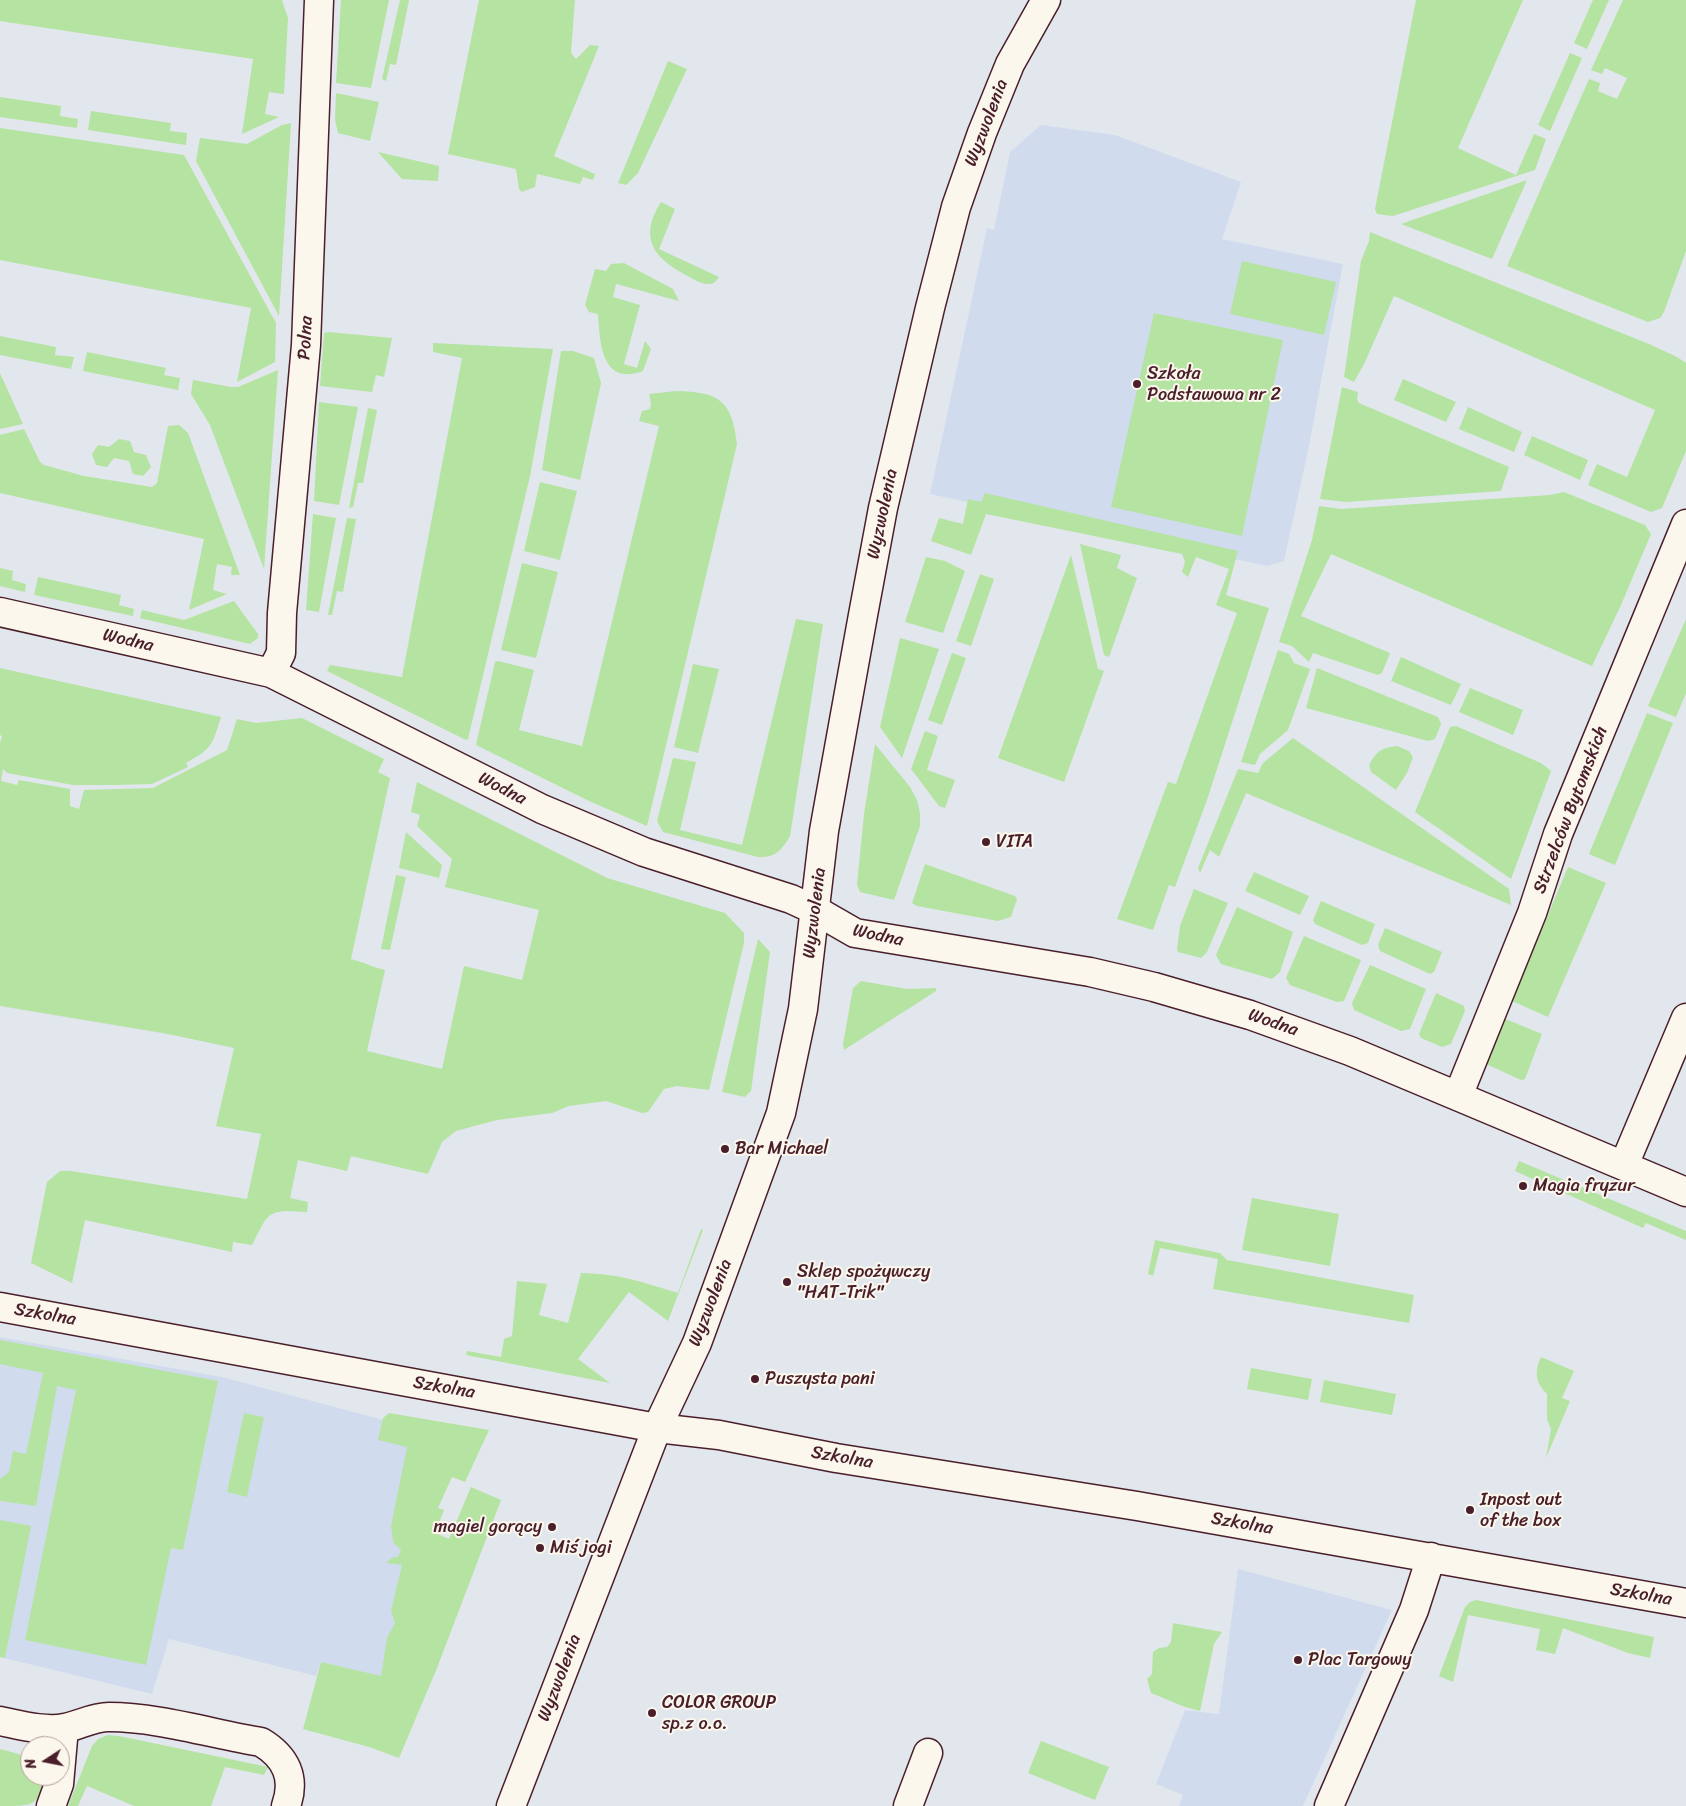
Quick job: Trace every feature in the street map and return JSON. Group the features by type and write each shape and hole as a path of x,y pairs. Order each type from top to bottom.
{"street":[{"name":"Polna","path":"271,673 281,653 306,345 319,0"},
{"name":"Wyzwolenia","path":"511,1806 657,1428 697,1343 781,1113 803,1009 824,830 881,517 930,308 956,207 982,133 1010,64 1046,0"},
{"name":"Strzelców Bytomskich","path":"1458,1096 1532,913 1558,834 1686,524"},
{"name":"Wodna","path":"0,612 271,673 589,831 644,852 791,900 815,910 855,933 1090,972 1196,998 1350,1051 1686,1192"},
{"path":"1624,1165 1686,1018"},
{"name":"Szkolna","path":"0,1307 657,1428 719,1435 904,1469 1095,1499 1686,1603"},
{"path":"1329,1806 1410,1618 1431,1557"},
{"path":"0,1721 30,1727 64,1728 86,1720 109,1717 158,1722 261,1742 274,1750 284,1763 291,1781 286,1806"},
{"path":"51,1806 59,1784 64,1728"},
{"path":"908,1806 928,1753"}],"shaded area":[{"name":"Szkoła Podstawowa nr 2","path":"1041,125 1115,135 1241,182 1222,239 1343,264 1309,446 1284,561 1267,566 930,494 987,228 994,230 1010,152"},
{"path":"0,1337 222,1377 447,1437 381,1677 321,1662 316,1676 169,1639 152,1694 0,1657"},
{"name":"Plac Targowy","path":"1238,1569 1392,1610 1303,1806 1179,1806 1183,1795 1156,1784 1185,1710 1219,1714"}],"green space":[{"path":"0,0 282,0 288,18 284,94 269,92 265,114 279,117 242,134 253,59 0,21"},
{"path":"341,0 389,0 371,88 336,83"},
{"path":"400,0 409,0 396,65 390,64 386,81 382,79"},
{"path":"479,0 575,0 571,53 576,59 590,45 599,46 554,156 595,174 593,180 583,177 580,184 537,174 535,187 522,192 519,189 516,169 448,154"},
{"path":"1416,0 1523,0 1458,148 1516,175 1534,134 1546,139 1535,170 1393,216 1377,214 1375,209"},
{"path":"1593,0 1609,0 1587,49 1574,43"},
{"path":"1623,0 1686,0 1686,251 1664,312 1660,318 1648,322 1507,266 1589,79 1600,83 1598,91 1617,99 1627,78 1605,68 1602,74 1591,70"},
{"path":"1570,53 1582,58 1550,131 1538,125"},
{"path":"668,61 687,69 638,173 626,185 618,183"},
{"path":"336,93 379,102 370,141 338,133 335,120"},
{"path":"0,97 61,106 60,116 78,119 77,128 0,117"},
{"path":"91,111 171,123 170,131 187,133 186,145 88,130"},
{"path":"291,123 279,316 196,161 200,138 247,144 282,125"},
{"path":"0,128 184,155 276,323 275,362 237,382 251,308 0,260"},
{"path":"378,152 439,166 438,181 402,179"},
{"path":"1527,180 1492,259 1401,224"},
{"path":"661,202 675,209 659,249 719,277 714,283 707,284 693,279 673,267 657,253 650,235 654,214"},
{"path":"1370,232 1649,344 1686,363 1686,451 1662,508 1651,512 1588,485 1597,464 1627,477 1655,410 1394,296 1365,362 1354,382 1344,377 1361,261 1369,241"},
{"path":"1242,261 1336,282 1324,335 1230,314"},
{"path":"624,263 673,289 679,301 616,284 613,297 640,305 624,364 637,368 645,341 651,349 643,371 629,374 619,373 611,368 602,350 598,314 589,312 585,305 595,269 606,271 611,264"},
{"path":"1154,313 1283,340 1242,536 1111,507"},
{"path":"324,333 392,338 384,377 376,375 372,392 320,386"},
{"path":"0,336 56,347 55,355 74,357 71,369 0,355"},
{"path":"433,343 553,349 530,476 468,739 466,740 327,671 330,665 402,677 462,358 433,352"},
{"path":"561,351 573,351 594,358 601,383 580,480 542,470"},
{"path":"87,352 166,368 164,375 180,378 178,390 83,371"},
{"path":"278,370 264,569 210,425 191,394 193,380 238,387"},
{"path":"0,373 23,424 0,429"},
{"path":"1403,379 1456,402 1446,422 1394,400"},
{"path":"1342,387 1358,392 1357,400 1359,403 1509,467 1501,491 1346,502 1320,499"},
{"path":"676,391 703,394 721,401 731,417 737,444 647,826 591,802 476,745 495,662 498,661 534,670 519,730 582,746 659,426 639,421 642,411 650,409 649,394"},
{"path":"319,402 358,407 339,505 314,501"},
{"path":"1468,407 1522,432 1514,452 1459,429"},
{"path":"368,408 377,410 363,483 358,483 353,507 349,508"},
{"path":"179,425 188,433 240,575 231,575 232,567 217,564 213,590 227,594 189,610 204,539 0,493 0,435 24,429 40,462 44,465 84,476 152,487 157,483 168,426"},
{"path":"1532,436 1588,460 1580,480 1524,455"},
{"path":"119,439 130,441 134,452 146,455 151,467 143,476 133,474 129,461 114,458 107,467 96,465 92,454 98,445 109,447"},
{"path":"540,482 577,491 560,560 524,551"},
{"path":"1564,492 1645,525 1651,534 1621,605 1592,666 1331,554 1301,616 1390,653 1382,673 1378,675 1313,653 1309,662 1292,646 1279,642 1312,540 1319,506 1341,509 1550,495"},
{"path":"985,493 1238,551 1226,595 1269,608 1207,800 1175,887 1169,885 1153,930 1117,919 1168,782 1176,784 1237,613 1216,605 1229,569 1196,557 1188,577 1182,572 1185,562 1182,554 986,514 971,555 931,541 939,518 963,524 968,499 981,502"},
{"path":"313,514 336,518 319,612 306,610"},
{"path":"347,518 356,519 343,592 337,591 332,615 328,615"},
{"path":"1080,544 1121,555 1117,568 1137,578 1109,657 1104,655"},
{"path":"1071,555 1098,669 1104,671 1064,782 998,758"},
{"path":"926,557 945,561 965,571 943,633 905,622"},
{"path":"522,563 558,572 536,658 501,650"},
{"path":"0,568 13,571 12,580 26,584 25,592 0,586"},
{"path":"980,574 994,579 971,646 956,641"},
{"path":"38,577 121,595 119,605 134,609 133,616 34,595"},
{"path":"234,601 258,634 258,638 250,644 140,618 142,610 184,620"},
{"path":"796,619 823,624 790,836 787,841 777,852 769,856 758,857 663,832 657,821 673,758 696,762 680,830 742,845"},
{"path":"1686,619 1686,693 1676,717 1648,706"},
{"path":"900,638 939,649 902,758 880,727"},
{"path":"1278,650 1289,654 1294,663 1310,669 1288,730 1260,754 1255,765 1241,762"},
{"path":"952,653 966,658 942,725 928,720"},
{"path":"1401,657 1461,684 1451,705 1391,681"},
{"path":"693,664 719,669 698,753 674,747"},
{"path":"0,668 221,717 213,740 207,749 186,763 188,767 152,784 73,785 7,773 3,769 1,781 17,785 19,780 70,789 70,806 79,809 84,790 153,788 227,750 237,719 256,723 302,718 384,759 378,772 390,778 351,959 385,970 367,1051 442,1069 464,966 522,980 539,910 445,887 452,859 417,826 420,815 411,812 417,782 607,878 725,913 744,933 744,943 709,1090 677,1086 664,1089 648,1112 642,1113 606,1101 569,1106 552,1113 497,1120 456,1131 442,1142 428,1174 351,1156 347,1171 298,1160 290,1198 308,1202 307,1212 284,1211 271,1215 252,1245 233,1242 232,1252 85,1220 72,1283 31,1263 47,1182 60,1171 71,1171 247,1199 261,1134 216,1126 234,1048 168,1034 0,1006 0,743 2,736 0,735"},
{"path":"1317,668 1438,717 1441,724 1435,739 1428,741 1306,708"},
{"path":"1470,688 1523,710 1513,735 1459,712"},
{"path":"1647,713 1673,723 1615,865 1589,854"},
{"path":"1456,726 1541,763 1551,771 1511,879 1415,812 1450,727"},
{"path":"925,731 938,736 927,770 955,780 945,808 939,806 911,769"},
{"path":"1293,738 1509,889 1511,905 1246,793 1219,857 1210,850 1200,873 1198,868 1238,769 1258,773 1263,763"},
{"path":"875,744 910,787 917,800 920,813 920,826 894,900 860,892 857,885 864,814"},
{"path":"1397,746 1409,751 1413,757 1407,773 1396,790 1371,772 1369,765 1380,751"},
{"path":"406,832 442,865 439,878 399,868"},
{"path":"925,864 1015,896 1017,899 1011,917 998,921 917,906 912,903"},
{"path":"1568,867 1606,883 1548,1017 1512,1001"},
{"path":"1254,872 1309,896 1300,915 1245,891"},
{"path":"396,875 406,877 390,950 381,949"},
{"path":"1194,889 1228,903 1207,952 1201,958 1178,952 1177,949 1180,926"},
{"path":"1321,901 1375,924 1368,943 1362,945 1315,924 1313,920"},
{"path":"1237,907 1293,932 1280,972 1272,979 1221,964 1216,955"},
{"path":"1385,928 1442,952 1434,972 1430,974 1380,951 1378,945"},
{"path":"1304,936 1361,960 1344,1001 1337,1002 1290,985 1286,978"},
{"path":"758,939 770,952 751,1091 745,1097 722,1092"},
{"path":"1370,965 1426,989 1410,1029 1401,1031 1354,1010 1352,1003"},
{"path":"861,981 907,989 936,988 936,991 844,1050 843,1044 853,988"},
{"path":"1436,993 1464,1006 1465,1011 1451,1044 1442,1047 1421,1038 1419,1034"},
{"path":"1503,1018 1542,1034 1525,1079 1521,1080 1486,1064"},
{"path":"1519,1161 1686,1231 1686,1240 1646,1223 1643,1228 1515,1171"},
{"path":"1252,1198 1339,1214 1330,1266 1242,1250"},
{"path":"701,1229 703,1230 668,1321 629,1292 578,1359 610,1383 466,1355 467,1351 501,1357 504,1339 512,1336 517,1281 547,1284 539,1315 568,1323 581,1273 619,1277 678,1293"},
{"path":"1155,1240 1220,1253 1227,1260 1414,1295 1409,1323 1213,1289 1218,1259 1160,1248 1153,1276 1148,1274"},
{"path":"0,1340 218,1381 183,1550 171,1548 146,1665 25,1640 76,1390 57,1386 36,1506 0,1501 0,1479 9,1472 13,1451 26,1454 43,1373 0,1364"},
{"path":"1541,1357 1574,1371 1562,1398 1570,1401 1546,1458 1551,1429 1547,1419 1547,1394 1540,1386 1537,1377 1537,1367"},
{"path":"1251,1368 1312,1379 1308,1400 1247,1389"},
{"path":"1324,1380 1396,1394 1392,1415 1320,1402"},
{"path":"244,1413 264,1417 247,1497 227,1492"},
{"path":"389,1413 489,1430 465,1482 452,1477 438,1508 444,1510 435,1533 449,1539 471,1487 501,1500 437,1668 399,1758 369,1747 303,1729 321,1662 381,1676 387,1638 395,1623 391,1611 402,1565 386,1563 393,1557 398,1557 401,1550 393,1542 391,1526 407,1447 378,1440 383,1418"},
{"path":"0,1520 31,1526 5,1658 0,1657"},
{"path":"1476,1600 1654,1637 1650,1658 1628,1653 1563,1628 1555,1654 1536,1650 1540,1629 1468,1615 1453,1682 1439,1676 1465,1607 1470,1602"},
{"path":"1173,1623 1222,1632 1214,1644 1200,1711 1151,1693 1147,1679 1152,1674 1153,1652 1159,1648 1167,1647 1171,1642"},
{"path":"108,1735 268,1767 264,1775 225,1767 211,1806 134,1806 87,1786 78,1806 68,1806 92,1746 98,1739"},
{"path":"1041,1741 1109,1767 1095,1800 1028,1773"},
{"path":"0,1749 20,1754 20,1786 43,1786 37,1799 33,1802 22,1806 0,1806"}],"place":[{"name":"Szkoła Podstawowa nr 2","path":"1137,384"},
{"name":"VITA","path":"986,842"},
{"name":"Bar Michael","path":"725,1149"},
{"name":"Magia fryzur","path":"1523,1186"},
{"name":"Sklep spożywczy \"HAT-Trik\"","path":"787,1282"},
{"name":"Puszysta pani","path":"755,1379"},
{"name":"Inpost out of the box","path":"1470,1510"},
{"name":"magiel gorący","path":"552,1527"},
{"name":"Miś jogi","path":"540,1548"},
{"name":"Plac Targowy","path":"1298,1660"},
{"name":"COLOR GROUP sp.z o.o.","path":"652,1713"}]}
